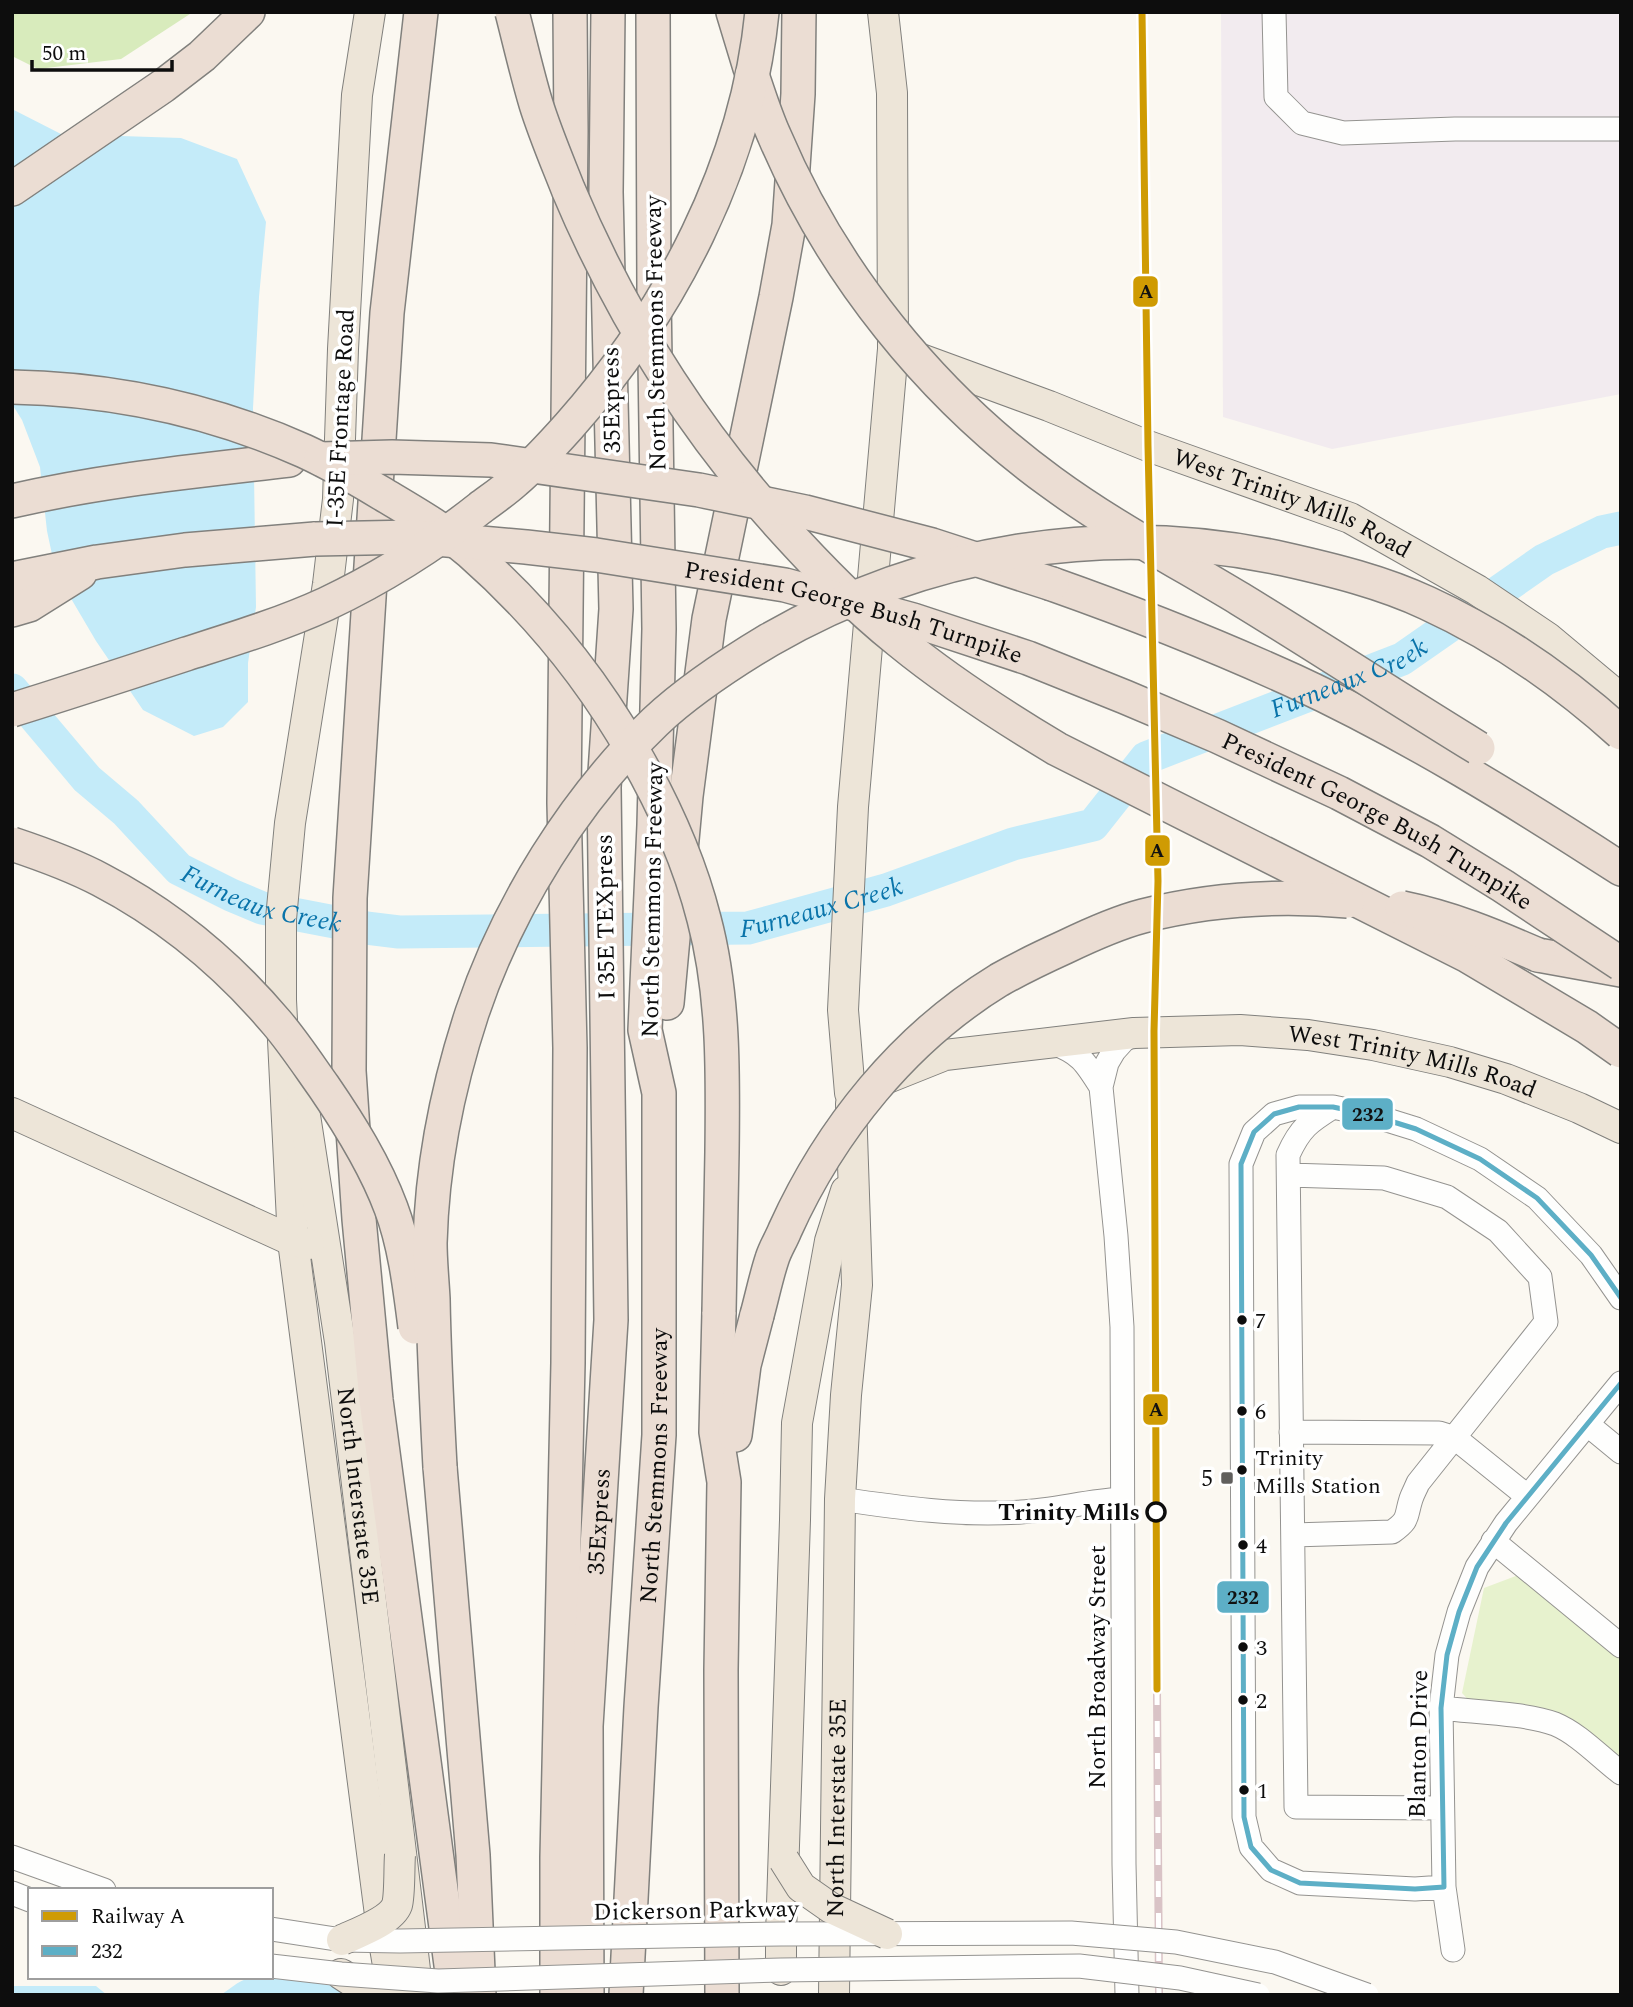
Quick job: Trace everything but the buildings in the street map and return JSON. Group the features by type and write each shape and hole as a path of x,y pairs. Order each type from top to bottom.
{"highway":[{"path":"12,188 202,57 248,12"},
{"path":"421,12 387,313 350,898 349,1071 359,1219 376,1400 455,1995"},
{"path":"512,12 537,107 561,171 616,293 645,344 678,397 717,450 799,546 847,596 898,641 952,682 1056,749 1468,956 1587,1027 1621,1051"},
{"path":"557,1995 557,1857 568,1377 570,1048 564,803 570,12"},
{"name":"35Express","path":"604,787 615,609 606,192 608,12"},
{"name":"North Stemmons Freeway","path":"626,1995 641,1707 660,1435 659,1093 655,1029 653,825 659,629 653,12"},
{"path":"733,12 773,134 798,187 859,287 902,343 955,401 1009,449 1091,510 1478,748 1558,829"},
{"path":"12,710 233,640 326,604 405,562 515,482 583,410 620,365 694,241 713,201 747,102 757,57 762,12"},
{"path":"655,1029 709,619 789,225 798,94 799,12"},
{"path":"12,387 100,393 150,402 206,415 258,432 353,477 434,526 467,551 542,623 587,678 642,766 676,833 705,921 715,972 722,1043 716,1432 724,1482 721,1670 722,1995"},
{"path":"12,500 66,488 188,471 289,460 392,457 491,460 546,467 699,490 805,512 932,545 1016,572 1130,612 1213,645 1357,713 1465,772 1621,869"},
{"name":"President George Bush Turnpike","path":"12,579 97,562 186,550 365,537 414,537 585,554 785,585 913,620 1028,658 1217,736 1339,793 1430,841 1621,964"},
{"path":"479,1995 473,1855 440,1467 430,1245 434,1195 444,1123 473,1011 510,924 542,864 578,810 615,765 654,723 736,659 830,607 902,580 992,555 1084,543 1129,541 1205,545 1254,553 1371,581 1424,601 1516,650 1558,680 1621,733"},
{"path":"12,610 29,605 97,562"},
{"name":"I 35E TEXpress","path":"604,787 606,1048"},
{"path":"12,844 100,879 186,935 220,963 253,996 278,1024 325,1089 378,1177 391,1209 410,1290 422,1382 440,1467"},
{"path":"724,1482 735,1436 744,1365 757,1315 772,1258 796,1206 830,1147 878,1083 916,1045 999,980 1105,929 1142,916 1229,901 1280,898 1379,904 1435,915 1487,932 1538,955 1621,970"},
{"name":"35Express","path":"587,1995 586,1726 611,1320 606,1048"}],"main road":[{"name":"I-35E Frontage Road","path":"290,822 328,584 338,499 357,95 370,12"},
{"name":"North Interstate 35E","path":"834,1995 840,1499 846,1395 857,1285 850,1093 843,1010 853,807 893,349 892,93 883,12"},
{"name":"West Trinity Mills Road","path":"893,349 1350,519 1476,590 1548,638 1621,699"},
{"name":"North Interstate 35E","path":"290,822 281,919 281,1000 293,1241 382,1930 409,1990"},
{"name":"North Interstate 35E","path":"281,1000 305,1110 341,1355 411,1941 409,1990"},
{"name":"West Trinity Mills Road","path":"850,1093 945,1055 1134,1033 1241,1030 1308,1035 1373,1045 1450,1062 1506,1079 1621,1128"},
{"path":"12,1113 293,1241 325,1247"},
{"name":"North Interstate 35E","path":"781,1970 797,1423 830,1241 853,1171"},
{"path":"342,1940 376,1924 397,1905 400,1855"},
{"path":"784,1860 802,1887 831,1908 887,1934"},
{"path":"341,1974 373,1995"}],"street":[{"path":"1274,12 1276,97 1302,123 1343,133 1455,129 1621,129"},
{"name":"North Broadway Street","path":"1127,1995 1122,1327 1101,1087 1107,1063 1114,1051 1134,1033"},
{"name":"North Broadway Street","path":"1051,1042 1082,1059 1101,1087"},
{"path":"1444,1887 1415,1889 1300,1883 1271,1870 1251,1847 1244,1817 1241,1164 1254,1132 1274,1114 1299,1107 1333,1107 1416,1129 1480,1159 1537,1198 1591,1255 1621,1298"},
{"path":"1333,1107 1311,1121 1296,1138 1289,1155 1296,1807 1441,1808"},
{"path":"1289,1175 1384,1178 1447,1197 1498,1231 1540,1277 1546,1322 1418,1483 1402,1525 1392,1532 1293,1535"},
{"name":"Blanton Drive","path":"1453,1950 1444,1887 1441,1708 1447,1655 1459,1612 1477,1567 1493,1541 1621,1383"},
{"path":"1587,1424 1621,1452"},
{"path":"1292,1432 1439,1433 1455,1438 1527,1496"},
{"path":"840,1499 965,1514 1024,1512 1122,1499"},
{"path":"1493,1541 1621,1646"},
{"path":"1441,1708 1534,1718 1555,1725 1574,1736 1621,1773"},
{"path":"12,1857 98,1888"},
{"name":"Dickerson Parkway","path":"273,1929 342,1940 411,1941 781,1934 1071,1933 1176,1942 1275,1962 1367,1995"},
{"path":"273,1966 341,1974 409,1990 438,1981 781,1970 1079,1966 1180,1978 1258,1995"}],"shaded area":[{"path":"1221,12 1621,12 1621,394 1332,449 1223,417"}],"green space":[{"path":"12,12 193,12 121,59 38,69 12,56"},
{"path":"1521,1574 1621,1655 1621,1759 1575,1722 1548,1709 1472,1704 1462,1693 1484,1588"}],"water":[{"path":"12,109 61,134 181,138 237,159 266,222 253,408 256,607 248,663 248,702 223,727 194,736 143,710 96,641 56,573 47,531 40,467 22,420 12,404"},
{"path":"273,1970 376,1995 221,1995 244,1980 273,1979"},
{"path":"12,1986 96,1986 107,1995 12,1995"}],"waterway":[{"name":"Furneaux Creek","path":"12,690 87,779 126,812 179,869 262,908 399,932 748,928 886,890 1013,844 1093,825 1146,758 1402,659 1544,560 1602,532 1621,528"}],"railway":[{"path":"1157,1689 1159,1995"}],"rail line":[{"name":"A","path":"1142,12 1158,881 1154,1031 1157,1689"}],"transit line":[{"name":"232","path":"1621,1298 1591,1255 1537,1198 1480,1159 1416,1129 1333,1107 1299,1107 1274,1114 1254,1132 1241,1164 1244,1817 1251,1847 1271,1870 1300,1883 1415,1889 1444,1887 1441,1708 1447,1655 1459,1612 1477,1567 1506,1523 1621,1383"}],"place":[{"name":"7","path":"1242,1320"},
{"name":"6","path":"1242,1411"},
{"name":"Trinity Mills Station","path":"1242,1470"},
{"name":"5","path":"1227,1478"},
{"name":"Trinity Mills","path":"1156,1512"},
{"name":"4","path":"1243,1545"},
{"name":"3","path":"1243,1647"},
{"name":"2","path":"1243,1700"},
{"name":"1","path":"1244,1790"}]}
